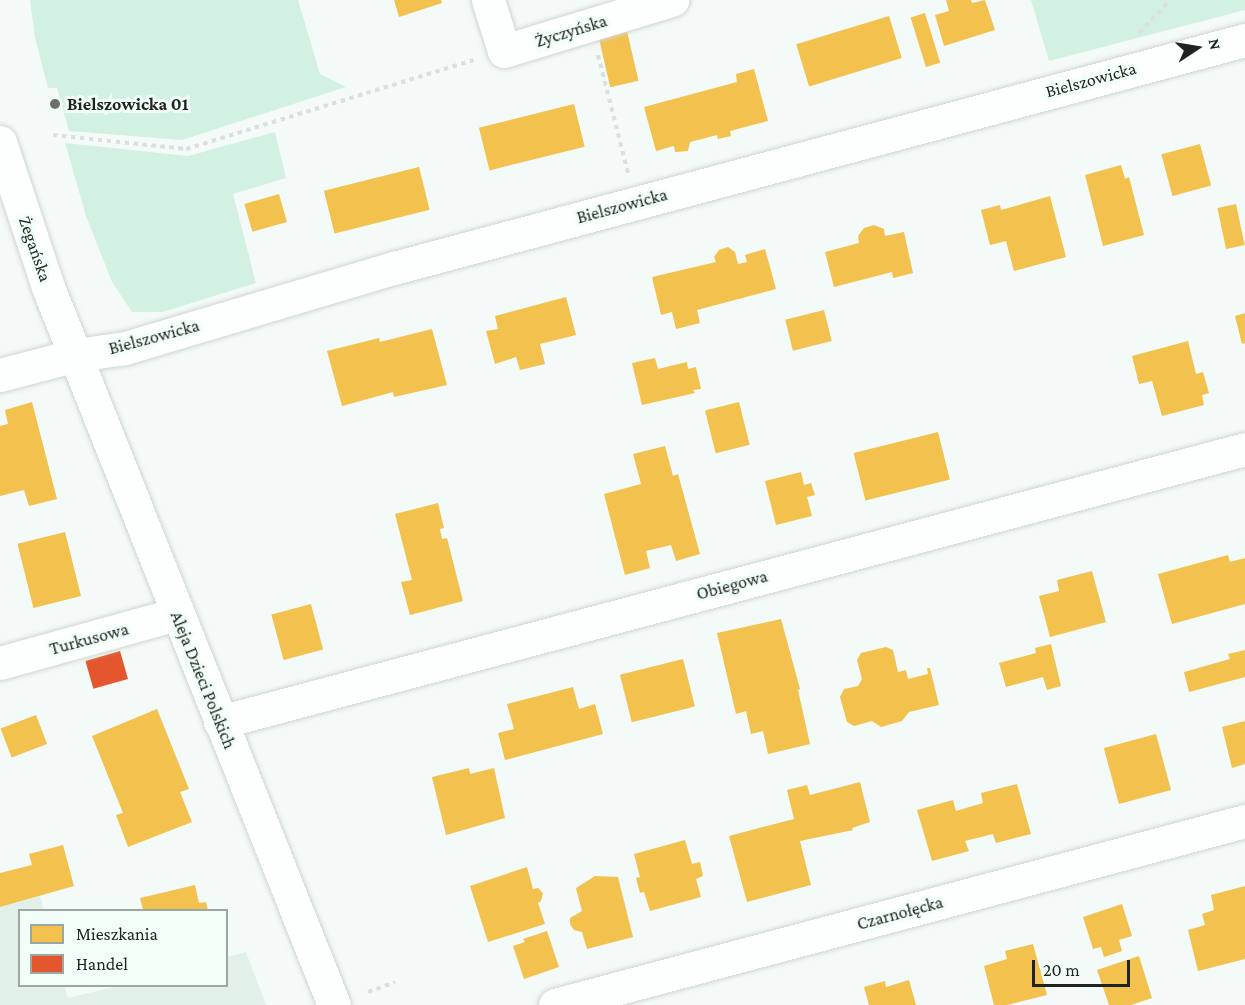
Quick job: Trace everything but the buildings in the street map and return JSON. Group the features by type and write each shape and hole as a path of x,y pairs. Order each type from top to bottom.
{"street":[{"path":"488,0 504,51"},
{"name":"Życzyńska","path":"504,51 672,0"},
{"name":"Bielszowicka","path":"0,375 76,354 125,348 394,268 1245,40"},
{"name":"Żegańska","path":"0,142 48,287 76,354"},
{"name":"Aleja Dzieci Polskich","path":"76,354 177,614 334,1005"},
{"name":"Obiegowa","path":"220,722 1245,448"},
{"name":"Turkusowa","path":"0,663 177,614"},
{"name":"Czarnołęcka","path":"555,1005 1245,821"}],"path":[{"path":"591,25 635,202"},
{"path":"53,135 186,149 504,51"},
{"path":"368,992 395,982"}],"shaded area":[{"path":"40,896 44,909 18,909 18,987 64,987 68,998 114,987 228,987 228,957 246,952 266,1005 0,1005 0,907"}],"green space":[{"path":"30,0 298,0 320,74 346,87 182,140 69,131 57,88 48,88 35,38"},
{"path":"1031,0 1245,0 1245,10 1049,61"},
{"path":"275,132 286,178 233,194 256,283 163,312 132,312 112,282 86,216 65,143 188,156"}],"place":[{"name":"Bielszowicka 01","path":"55,104"}]}
